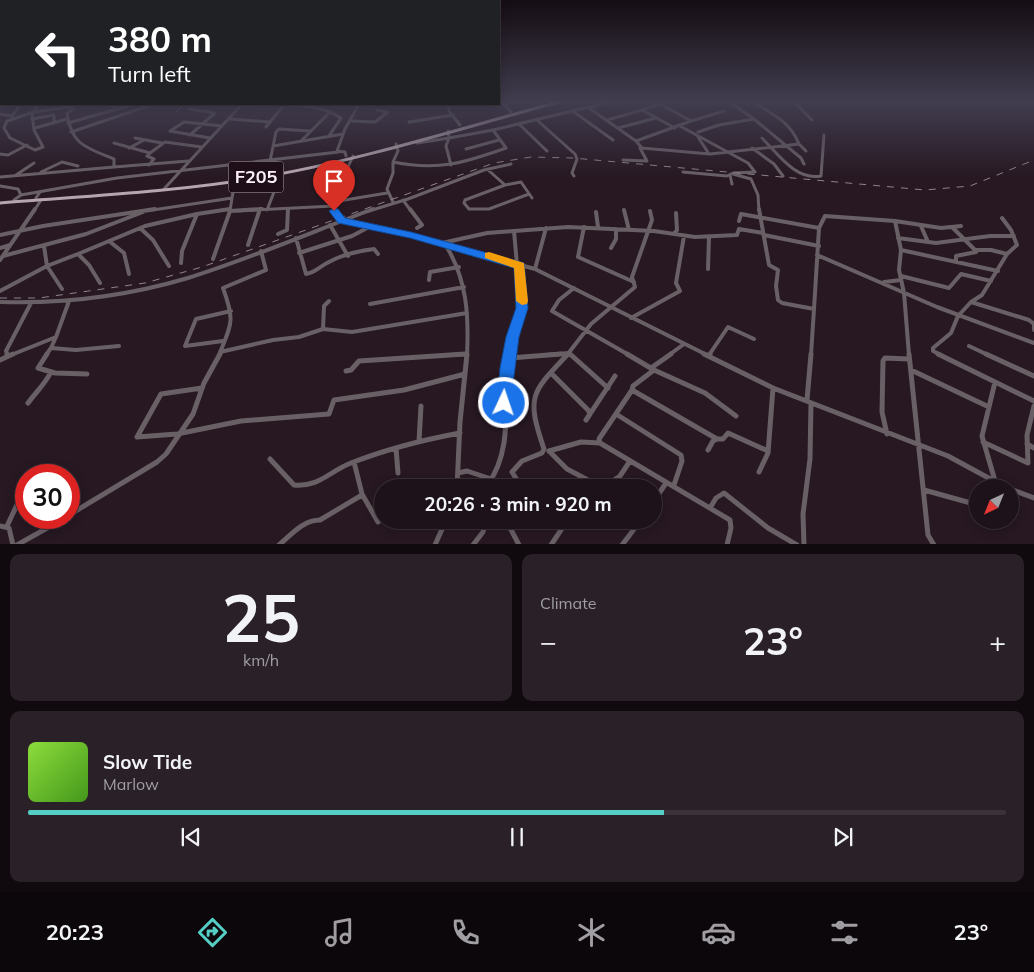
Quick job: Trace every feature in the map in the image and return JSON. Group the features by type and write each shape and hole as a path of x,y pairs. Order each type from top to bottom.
{"main road":[{"name":"F205","path":"0,202 208,185 259,176 346,156 455,126"},
{"name":"F205","path":"0,202 235,182 280,174 462,126"}],"street":[{"path":"4,126 6,134 33,150 43,147 35,128 41,126"},
{"path":"69,126 71,132 85,148 114,159 114,167"},
{"path":"71,132 88,126"},
{"path":"177,126 170,131 210,138"},
{"path":"190,135 199,126"},
{"path":"164,189 222,126"},
{"path":"302,140 315,126"},
{"path":"329,136 336,126"},
{"path":"338,152 343,134 348,126"},
{"path":"407,144 513,126"},
{"path":"521,126 548,152"},
{"path":"544,126 575,154 577,159 572,173 574,176"},
{"path":"594,126 613,140"},
{"path":"618,128 624,126"},
{"path":"697,133 715,126"},
{"path":"764,126 775,138 788,146 801,158 804,164"},
{"path":"790,126 799,144 806,151"},
{"path":"636,141 677,127 697,133 748,163 755,170 731,174 683,172"},
{"path":"270,161 276,132 281,128 310,131"},
{"path":"618,128 636,141 646,162 623,160"},
{"path":"393,162 419,167 451,165 504,150 506,148 493,130"},
{"path":"448,131 449,138 446,146 451,165"},
{"path":"697,133 709,154"},
{"path":"273,146 343,134"},
{"path":"762,138 799,174 819,177 824,135"},
{"path":"135,138 202,147"},
{"path":"129,148 144,140"},
{"path":"466,148 500,140"},
{"path":"114,143 150,154"},
{"path":"148,165 154,159 147,156 162,143"},
{"path":"393,202 387,193 386,186 395,169 393,162 398,151 396,144"},
{"path":"640,148 709,154 799,144"},
{"path":"0,154 8,154 26,146"},
{"path":"752,148 774,164 783,176"},
{"path":"14,200 21,195 117,178 338,152 345,152 346,156"},
{"path":"353,156 333,204 335,214 341,221 443,243 535,270 772,388 948,456 991,479"},
{"path":"0,177 188,161"},
{"path":"40,173 62,162 78,166 73,171"},
{"path":"14,176 31,167 34,163"},
{"path":"0,302 69,301 121,294 187,278 393,202 487,169 511,164"},
{"path":"487,169 505,185"},
{"path":"267,210 280,181 280,174"},
{"path":"731,174 732,184"},
{"path":"731,174 752,180 760,204 769,265 778,270 776,286 778,300 782,303 814,309"},
{"path":"213,259 230,211 235,182"},
{"path":"529,194 483,210 469,209 464,203 465,200 505,185 520,182 529,194 532,198"},
{"path":"0,186 18,189 21,195"},
{"path":"36,198 40,192"},
{"path":"0,291 47,266 140,228 197,214 260,209 288,209 333,204 387,193"},
{"path":"0,235 147,210 232,198"},
{"path":"0,260 41,200"},
{"path":"403,200 422,225 417,228"},
{"path":"248,245 260,209"},
{"path":"278,234 287,230 288,209"},
{"path":"3,256 96,231 147,210"},
{"path":"624,210 629,230"},
{"path":"586,479 567,469 546,450 534,419 533,407 537,390 587,330 635,287 632,278 652,220 650,211"},
{"path":"596,212 598,227"},
{"path":"674,234 677,230 676,213"},
{"path":"181,263 182,251 197,214"},
{"path":"738,221 741,214 818,228"},
{"path":"804,544 803,514 810,459 811,344 814,335 819,246 818,228 825,216 895,221 922,226 961,226"},
{"path":"1002,218 1018,245 1007,254 982,295 971,302 958,316 950,333 932,348 933,351 1034,401"},
{"path":"895,221 901,250 901,278 904,293 912,399 920,446 928,535 934,544"},
{"path":"330,225 348,256"},
{"path":"922,226 928,242"},
{"path":"299,253 340,240 369,227"},
{"path":"584,227 578,256 634,282"},
{"path":"443,243 487,233 546,228 598,227 709,237 737,235 739,229 819,246"},
{"path":"952,227 975,250"},
{"path":"140,228 153,240 169,266"},
{"path":"535,270 546,228"},
{"path":"611,248 616,239 616,229"},
{"path":"458,473 467,471 490,479 498,470 503,454 505,380 512,337 522,308 514,231"},
{"path":"631,318 680,291 676,284 684,236"},
{"path":"898,238 928,242 1014,236"},
{"path":"708,269 709,237"},
{"path":"296,238 306,274 319,271 325,263 372,248 376,249 378,254"},
{"path":"109,241 124,253 129,274"},
{"path":"443,243 460,267 467,313 458,479"},
{"path":"0,248 10,245"},
{"path":"44,246 47,266 62,289"},
{"path":"901,250 998,271"},
{"path":"956,262 956,256 976,252 975,250 991,250 1007,254"},
{"path":"80,508 158,462 182,432 195,410 202,388 232,323 231,311 223,288 266,270 261,251"},
{"path":"78,254 89,265 100,283"},
{"path":"818,254 840,265 858,269 904,293 958,316 1034,343"},
{"path":"429,280 428,274 430,272 460,267"},
{"path":"882,282 901,278 949,288 961,274 992,281"},
{"path":"370,304 464,287"},
{"path":"574,288 551,309 653,369 705,393 736,416"},
{"path":"69,301 51,348 38,368 51,372 87,374"},
{"path":"323,329 324,306 329,302"},
{"path":"971,302 1029,320 1034,324 1034,330"},
{"path":"8,356 6,351 31,303"},
{"path":"223,341 188,348 185,346 196,319 231,311"},
{"path":"220,352 273,340 300,337 323,329 352,332 467,313"},
{"path":"708,356 728,327 754,339"},
{"path":"0,360 34,344 56,337"},
{"path":"600,443 601,435 632,390 653,369 684,344"},
{"path":"51,348 76,350 119,346"},
{"path":"969,346 1034,376"},
{"path":"510,358 569,353 608,388"},
{"path":"346,371 352,370 358,361 465,354"},
{"path":"887,434 882,412 883,361 885,358 909,359"},
{"path":"911,370 989,407"},
{"path":"28,403 39,386 44,385 51,372"},
{"path":"551,373 587,408 590,414"},
{"path":"202,388 171,390 162,394 137,437 177,434 247,420 329,414 332,412 332,402 338,399 404,390 465,374"},
{"path":"586,420 615,376"},
{"path":"994,479 983,442 995,382"},
{"path":"759,472 766,460 768,450 772,388"},
{"path":"632,390 720,441 728,432 768,450"},
{"path":"419,440 421,406"},
{"path":"983,442 1028,462 1027,444 1034,406"},
{"path":"616,414 681,454 682,461 674,485"},
{"path":"270,459 294,485 309,486 354,462 419,440 460,433"},
{"path":"708,450 713,440 717,439"},
{"path":"516,479 512,472 522,461 546,450 591,440 600,443 666,483 674,485 730,520 731,528 727,544"},
{"path":"1027,444 1034,448"},
{"path":"396,448 398,473"},
{"path":"616,479 630,461"},
{"path":"354,462 362,495 374,515"},
{"path":"662,489 666,483"},
{"path":"924,490 969,502"},
{"path":"710,508 716,498 724,492 742,505 775,535 796,544"},
{"path":"1019,492 1034,498"},
{"path":"280,544 301,526 312,520 320,520 362,495"},
{"path":"15,506 7,526 15,544 44,529"},
{"path":"0,526 7,526"},
{"path":"435,544 442,529"},
{"path":"473,544 484,529"},
{"path":"511,529 520,544"},
{"path":"551,544 560,529"},
{"path":"622,544 634,529"}],"railway":[{"path":"0,298 39,298 145,283 202,267 494,163 531,157 573,158 925,190 970,186 1034,160"}],"slow traffic":[{"path":"489,256 520,265 522,301"}],"route":[{"path":"334,211 341,221 396,231 520,265 522,308 512,337 510,358 506,368 504,403"}]}
